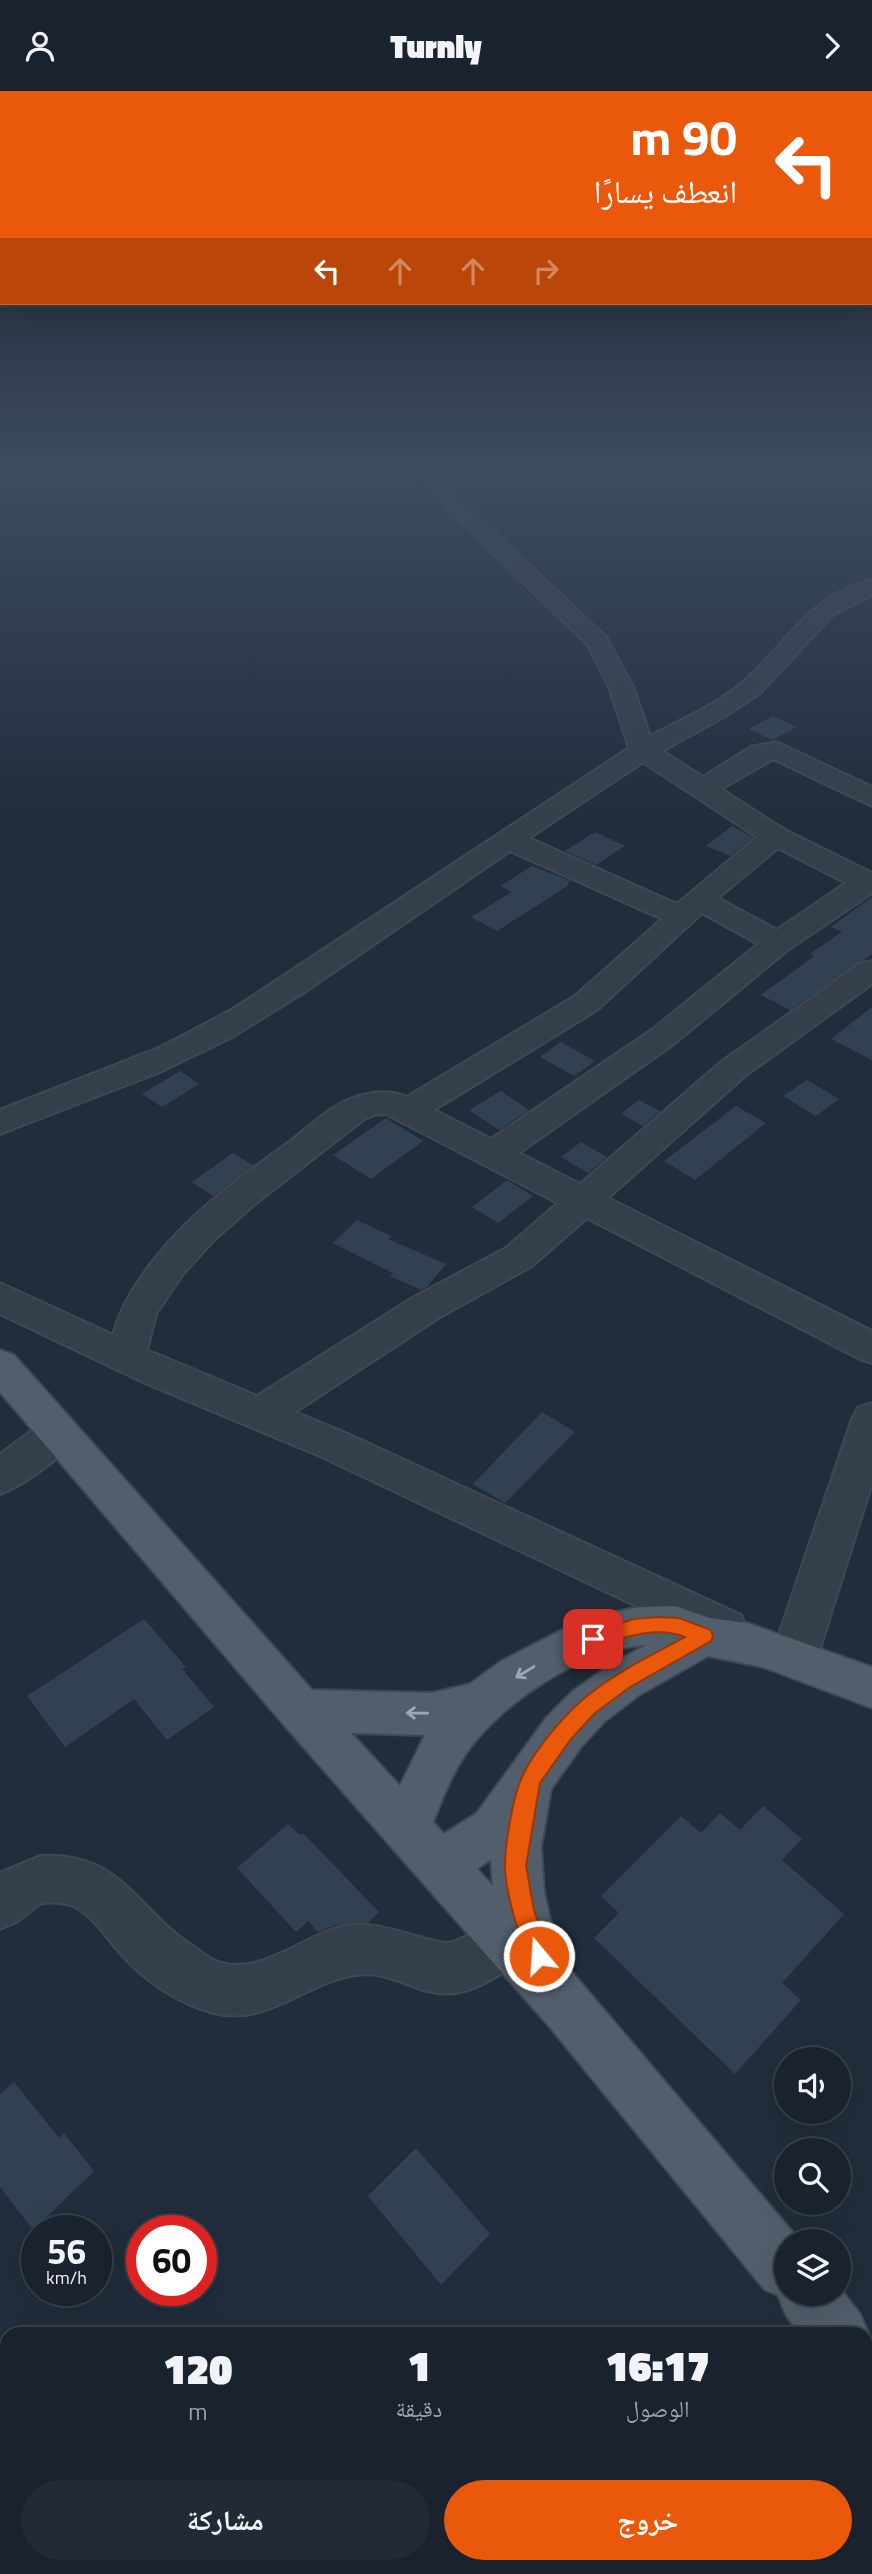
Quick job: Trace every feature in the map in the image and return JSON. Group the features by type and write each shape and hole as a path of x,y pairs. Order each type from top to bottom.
{"main road":[{"path":"0,1365 301,1711 568,2007 774,2255"},
{"path":"407,1828 448,1740 484,1701 570,1647 617,1631 668,1625 779,1653 872,1688"},
{"path":"440,1865 494,1829 564,1732 588,1707 623,1681 704,1636"},
{"path":"301,1711 432,1714 484,1701"},
{"path":"530,1780 517,1850 517,1879 523,1910 539,1956 568,2007"}],"street":[{"path":"539,587 597,642 618,680 643,750 775,835 870,883"},
{"path":"0,1123 117,1078 196,1042 295,984 643,750 713,713 751,688 826,609 837,601 872,587"},
{"path":"702,789 760,753 776,750 872,798"},
{"path":"408,1111 586,1003 651,946 690,907 775,835"},
{"path":"507,839 778,943"},
{"path":"493,1154 664,1036 778,943 870,883"},
{"path":"261,1414 428,1307 519,1257 733,1069 872,970"},
{"path":"126,1357 138,1311 170,1265 201,1231 242,1195 351,1112 377,1103 392,1103 872,1348"},
{"path":"0,1297 30,1314 126,1357 334,1445 779,1653 872,1419"},
{"path":"0,1477 60,1432"},
{"path":"0,1904 34,1881 74,1879 104,1895 151,1948 210,1986 243,1991 276,1982 318,1959 354,1949 386,1951 432,1966 454,1969 506,1938"}],"building":[{"path":"773,716 797,727 772,740 749,729"},
{"path":"732,826 753,837 730,856 706,846"},
{"path":"595,832 625,846 596,865 565,851"},
{"path":"532,866 571,881 567,884 569,885 497,931 471,917 512,892 500,886"},
{"path":"872,897 872,954 790,1010 761,995 814,956 810,954 842,932 831,927"},
{"path":"872,1007 872,1060 831,1039"},
{"path":"561,1042 595,1061 574,1076 540,1057"},
{"path":"180,1071 199,1084 162,1107 142,1094"},
{"path":"807,1080 839,1099 816,1116 783,1096"},
{"path":"501,1091 529,1110 499,1130 469,1110"},
{"path":"639,1100 660,1111 643,1126 621,1114"},
{"path":"736,1106 766,1123 695,1180 664,1161"},
{"path":"386,1118 423,1141 371,1179 333,1155"},
{"path":"581,1142 607,1157 588,1173 561,1157"},
{"path":"233,1153 253,1165 213,1196 192,1182"},
{"path":"507,1180 533,1196 498,1223 472,1207"},
{"path":"357,1220 391,1236 388,1239 446,1264 427,1287 421,1290 390,1276 393,1273 333,1243"},
{"path":"542,1412 575,1432 505,1503 473,1484"},
{"path":"144,1619 186,1667 182,1669 214,1707 167,1740 134,1699 65,1747 27,1696"},
{"path":"763,1806 802,1839 782,1860 844,1914 782,1983 801,2000 735,2074 594,1938 619,1913 601,1896 681,1816 701,1833 720,1813 740,1830"},
{"path":"288,1824 300,1835 303,1833 379,1912 368,1923 336,1925 318,1932 308,1921 296,1932 237,1868"},
{"path":"14,2082 59,2138 64,2133 94,2171 49,2215 21,2215 0,2187 0,2094"},
{"path":"416,2148 490,2234 441,2285 368,2196"}],"route":[{"path":"539,1956 523,1910 516,1866 520,1826 530,1780 564,1732 602,1695 704,1636 679,1626 659,1625 634,1627 593,1639"}]}
